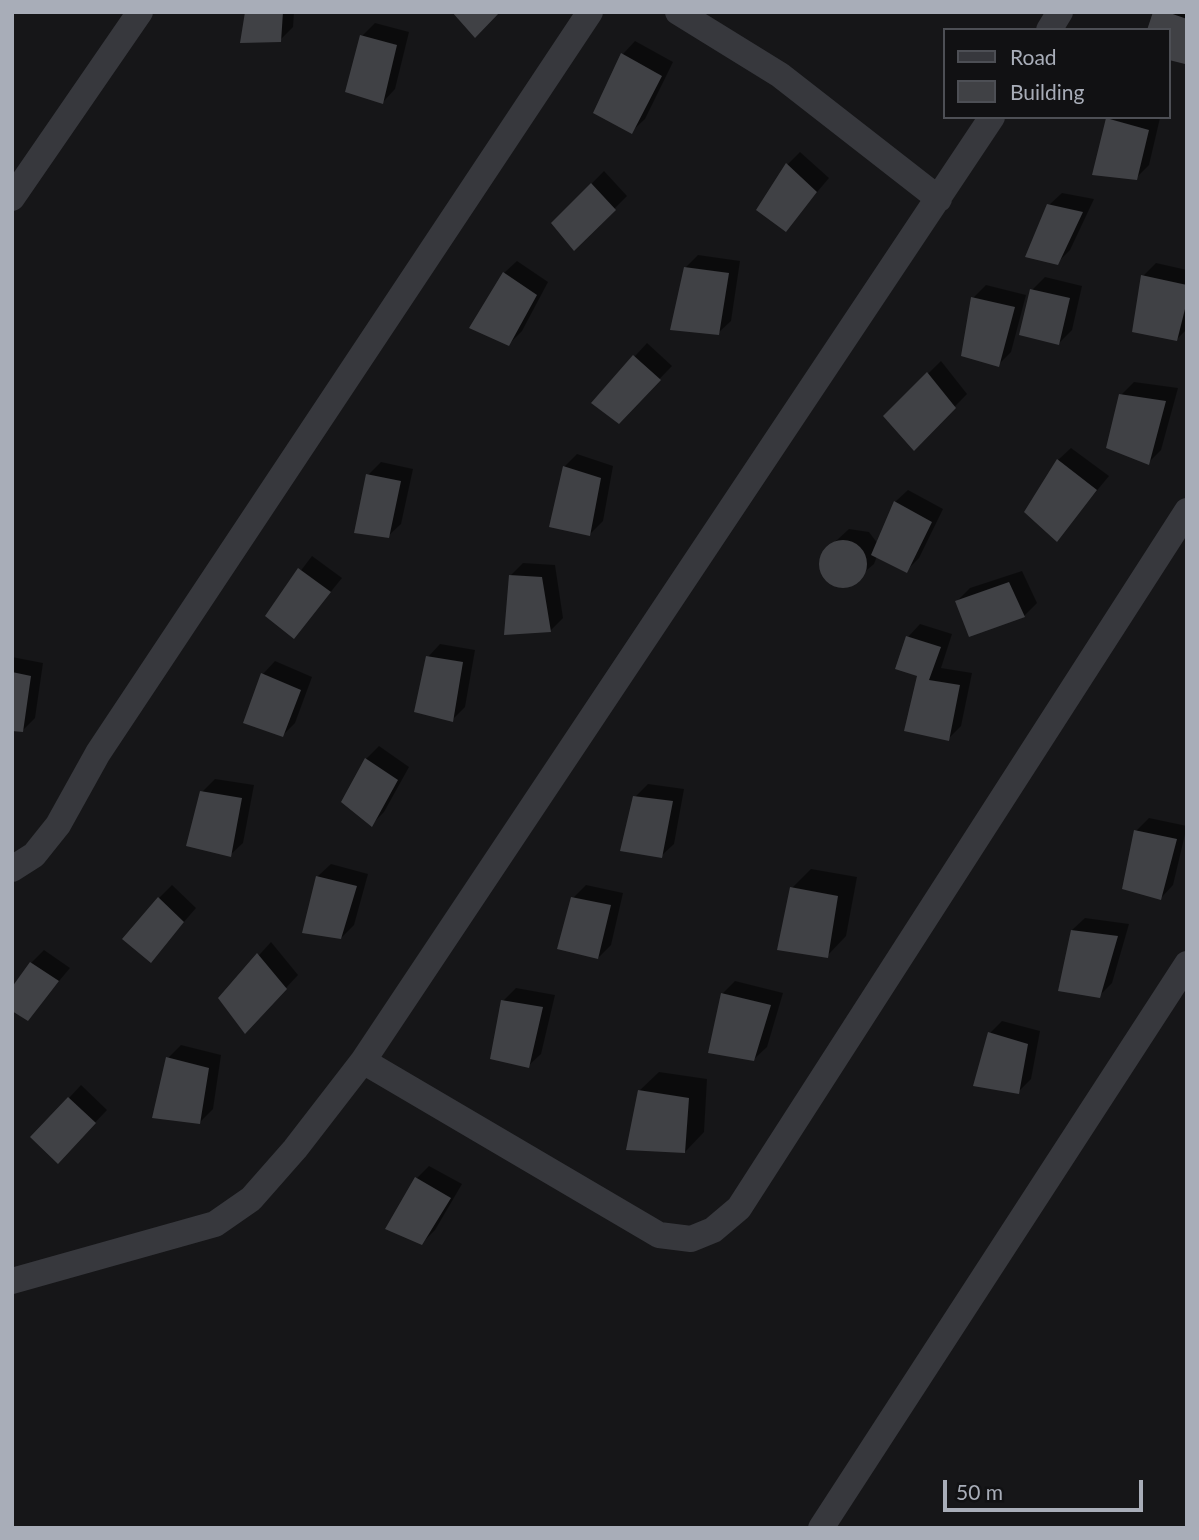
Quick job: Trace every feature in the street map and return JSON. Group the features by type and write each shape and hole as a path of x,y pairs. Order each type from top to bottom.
{"street":[{"path":"12,198 140,12"},
{"path":"12,869 34,855 58,825 98,753 590,12"},
{"path":"678,12 780,75 939,199"},
{"path":"1050,28 1060,12"},
{"path":"12,1281 215,1224 251,1199 363,1061 991,119"},
{"path":"363,1061 659,1235 691,1239 713,1230 739,1208 1187,511"},
{"path":"821,1528 1187,964"}],"building":[{"path":"245,12 283,12 281,42 240,43"},
{"path":"452,12 500,12 475,38"},
{"path":"1153,12 1167,12 1187,19 1185,64 1171,60 1171,28 1148,28"},
{"path":"360,35 397,45 383,104 345,92"},
{"path":"621,53 662,76 632,134 593,113"},
{"path":"1106,119 1149,130 1137,180 1092,175"},
{"path":"786,163 817,192 786,232 756,210"},
{"path":"591,183 616,210 574,251 551,223"},
{"path":"1047,204 1083,212 1058,265 1025,257"},
{"path":"684,267 729,273 719,335 670,330"},
{"path":"503,272 537,295 509,346 469,328"},
{"path":"1141,275 1187,285 1187,301 1177,341 1132,332"},
{"path":"1030,289 1070,298 1059,345 1019,335"},
{"path":"971,297 1015,307 999,367 961,356"},
{"path":"633,355 661,380 619,424 591,403"},
{"path":"927,372 956,408 914,451 883,416"},
{"path":"1119,394 1166,401 1149,465 1106,448"},
{"path":"1057,459 1097,490 1057,542 1024,512"},
{"path":"563,466 601,478 590,536 549,527"},
{"path":"366,474 401,481 389,538 354,533"},
{"path":"894,501 932,522 907,573 871,555"},
{"path":"843,540 860,547 867,564 860,581 843,588 826,581 819,564 826,547"},
{"path":"298,568 331,592 294,639 265,616"},
{"path":"509,575 542,577 551,632 504,635"},
{"path":"1009,582 1025,617 969,637 955,601"},
{"path":"906,636 941,647 929,680 960,685 949,741 904,731 917,676 895,669"},
{"path":"426,656 463,662 453,722 414,712"},
{"path":"12,672 31,676 23,732 12,731"},
{"path":"261,673 301,690 283,737 243,723"},
{"path":"365,758 398,780 372,827 341,802"},
{"path":"200,791 242,798 231,857 186,846"},
{"path":"633,796 673,801 662,858 620,851"},
{"path":"1134,830 1177,839 1161,900 1122,889"},
{"path":"316,876 357,886 341,939 302,933"},
{"path":"790,887 838,896 828,958 777,950"},
{"path":"158,897 184,922 151,963 122,939"},
{"path":"571,897 611,905 598,959 557,949"},
{"path":"1071,930 1118,936 1100,998 1058,991"},
{"path":"257,953 287,989 245,1034 218,998"},
{"path":"30,962 59,981 28,1021 12,1011 12,987"},
{"path":"721,993 771,1005 754,1061 708,1053"},
{"path":"501,1000 543,1007 529,1068 490,1059"},
{"path":"988,1032 1028,1044 1019,1094 973,1086"},
{"path":"166,1057 209,1068 200,1124 152,1118"},
{"path":"638,1090 689,1098 685,1153 626,1150"},
{"path":"68,1097 96,1123 58,1164 30,1137"},
{"path":"415,1177 451,1198 422,1245 385,1229"}]}
